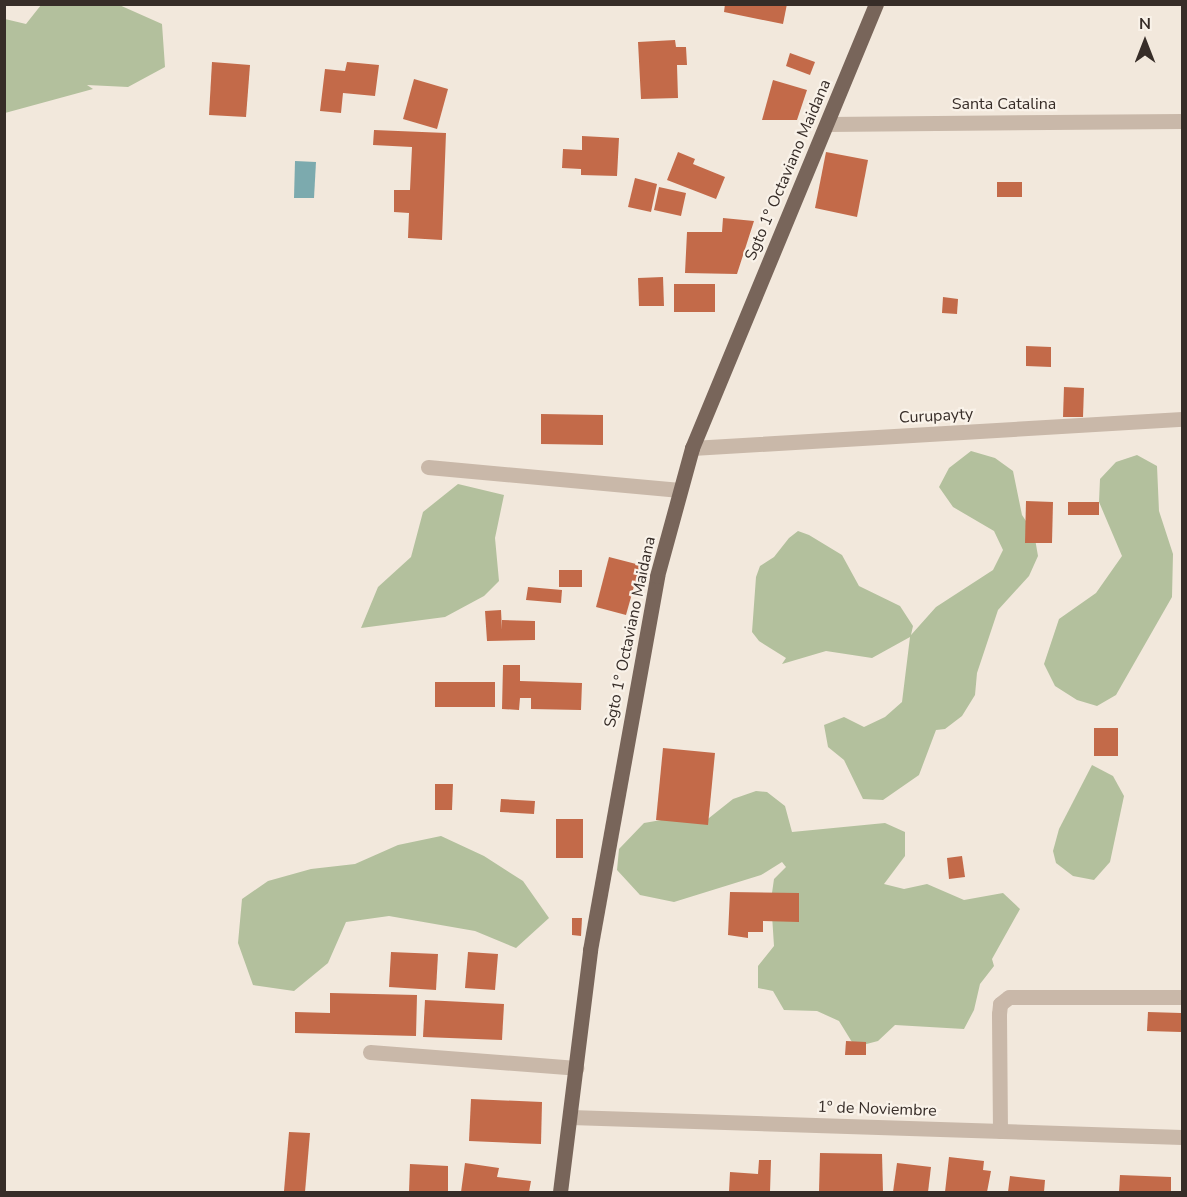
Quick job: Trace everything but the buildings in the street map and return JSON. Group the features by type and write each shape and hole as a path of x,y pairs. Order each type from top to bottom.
{"main road":[{"name":"Sgto 1° Octaviano Maidana","path":"560,1192 590,950 657,576 692,448 876,4"}],"street":[{"name":"Santa Catalina","path":"827,124 1182,121"},
{"name":"Curupayty","path":"692,448 1182,419"},
{"path":"428,467 680,490"},
{"path":"1000,1131 999,1014 1000,1004 1009,997 1182,997"},
{"path":"369,1052 576,1068"},
{"name":"1º de Noviembre","path":"570,1117 1182,1137"}],"green space":[{"path":"117,4 162,24 165,67 128,87 87,85 93,89 5,113 5,19 26,24 41,5"},
{"path":"971,451 995,458 1013,471 1022,515 1034,533 1038,556 1029,576 998,610 977,673 975,695 962,716 945,729 936,730 919,775 883,800 863,799 844,760 828,747 824,725 844,717 864,727 885,717 902,702 910,637 872,658 826,651 782,664 786,658 759,641 752,632 756,577 760,566 774,557 789,538 798,531 809,535 842,555 859,586 900,606 913,626 911,635 936,607 993,570 1003,550 994,531 953,507 939,487 949,468"},
{"path":"1137,455 1157,466 1159,511 1173,554 1172,597 1116,695 1097,706 1077,700 1055,686 1044,664 1059,619 1096,593 1122,556 1099,502 1100,479 1116,462"},
{"path":"458,484 504,495 495,538 499,581 484,596 445,617 361,628 378,587 411,557 423,512"},
{"path":"1092,765 1113,776 1124,796 1110,862 1094,880 1073,876 1056,863 1053,851 1059,829"},
{"path":"756,791 767,792 785,806 792,832 885,823 905,832 905,856 884,884 904,889 927,884 964,900 1003,893 1020,909 992,959 994,966 980,984 974,1010 964,1029 895,1025 878,1041 855,1047 839,1021 817,1011 784,1010 773,991 758,988 758,966 774,946 771,900 774,879 786,867 782,862 761,875 674,902 640,895 617,870 619,849 644,823 667,819 704,822 733,799"},
{"path":"441,836 484,856 523,881 549,918 516,948 475,931 389,916 346,922 328,963 294,991 253,985 238,943 242,899 268,881 311,869 355,864 398,845"}],"water":[{"path":"295,161 316,162 314,198 294,198"}]}
